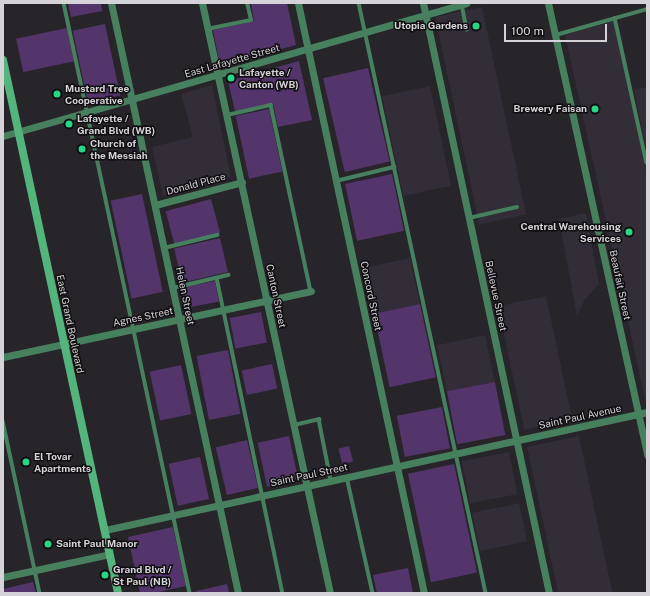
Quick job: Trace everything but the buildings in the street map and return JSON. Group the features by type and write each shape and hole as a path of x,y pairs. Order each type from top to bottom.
{"main road":[{"name":"East Grand Boulevard","path":"3,60 63,344 118,593"}],"street":[{"name":"Helen Street","path":"111,3 238,593"},
{"name":"Canton Street","path":"202,3 330,593"},
{"name":"Concord Street","path":"298,3 424,593"},
{"name":"Bellevue Street","path":"423,3 549,593"},
{"name":"Beaufait Street","path":"548,3 647,455"},
{"name":"East Lafayette Street","path":"3,136 308,50 464,4"},
{"name":"Donald Place","path":"155,205 242,182"},
{"name":"Agnes Street","path":"3,357 311,291"},
{"name":"Saint Paul Avenue","path":"517,441 647,412"},
{"name":"Saint Paul Street","path":"105,530 517,441"},
{"path":"3,577 110,554"}],"lane":[{"path":"64,3 135,329 190,593"},
{"path":"207,29 251,20 247,3"},
{"path":"359,3 486,593"},
{"path":"464,4 467,30"},
{"path":"556,35 647,8"},
{"path":"615,18 647,163"},
{"path":"227,115 271,105 311,291"},
{"path":"336,181 394,167"},
{"path":"469,218 517,207"},
{"path":"164,248 217,235"},
{"path":"173,288 228,275"},
{"path":"217,278 283,593"},
{"path":"294,425 319,419 332,480"},
{"path":"3,421 40,593"},
{"path":"347,477 373,593"}],"shaded area":[{"path":"68,3 101,3 102,11 71,17"},
{"path":"251,3 287,3 296,45 220,66 213,30 254,21"},
{"path":"482,7 526,214 479,224 435,17"},
{"path":"614,21 647,175 646,403 565,35"},
{"path":"105,24 120,95 88,102 73,31"},
{"path":"67,28 74,61 23,72 16,39"},
{"path":"299,61 312,120 278,127 273,103 235,111 228,81"},
{"path":"368,68 390,162 345,172 323,78"},
{"path":"212,85 231,177 163,195 152,147 193,137 181,94"},
{"path":"430,86 451,186 403,196 382,96"},
{"path":"647,87 647,152 634,90"},
{"path":"269,109 282,172 249,179 236,116"},
{"path":"392,174 404,231 357,241 345,184"},
{"path":"142,194 163,292 131,298 111,201"},
{"path":"211,199 220,233 175,245 166,211"},
{"path":"586,213 599,284 585,299 577,316 559,219"},
{"path":"220,238 228,272 182,283 174,249"},
{"path":"410,258 420,304 374,314 364,268"},
{"path":"215,281 219,302 186,308 182,287"},
{"path":"546,296 572,419 524,429 498,306"},
{"path":"420,304 436,377 390,387 374,314"},
{"path":"261,312 267,342 236,349 230,318"},
{"path":"485,335 495,382 447,392 437,345"},
{"path":"228,350 240,414 209,420 197,356"},
{"path":"272,364 277,388 247,395 242,370"},
{"path":"181,365 191,414 160,421 150,372"},
{"path":"495,382 505,435 457,444 447,391"},
{"path":"442,407 450,448 405,457 397,416"},
{"path":"289,436 298,480 267,487 258,443"},
{"path":"579,436 612,593 558,593 527,447"},
{"path":"247,440 258,488 227,495 216,447"},
{"path":"349,446 353,461 343,464 338,449"},
{"path":"509,452 517,494 470,503 462,461"},
{"path":"200,457 209,499 178,506 169,464"},
{"path":"454,464 477,573 431,582 408,474"},
{"path":"519,503 527,541 480,551 472,513"},
{"path":"173,527 186,586 154,593 140,593 128,537"},
{"path":"408,568 413,593 377,593 373,575"},
{"path":"33,582 36,593 3,593 3,589"},
{"path":"227,584 229,593 197,593 196,591"}],"place":[{"name":"Utopia Gardens","path":"476,26"},
{"name":"Lafayette / Canton (WB)","path":"231,78"},
{"name":"Mustard Tree Cooperative","path":"57,94"},
{"name":"Brewery Faisan","path":"595,109"},
{"name":"Lafayette / Grand Blvd (WB)","path":"69,124"},
{"name":"Church of the Messiah","path":"82,149"},
{"name":"Central Warehousing Services","path":"629,232"},
{"name":"El Tovar Apartments","path":"26,462"},
{"name":"Saint Paul Manor","path":"48,544"},
{"name":"Grand Blvd / St Paul (NB)","path":"105,575"}]}
